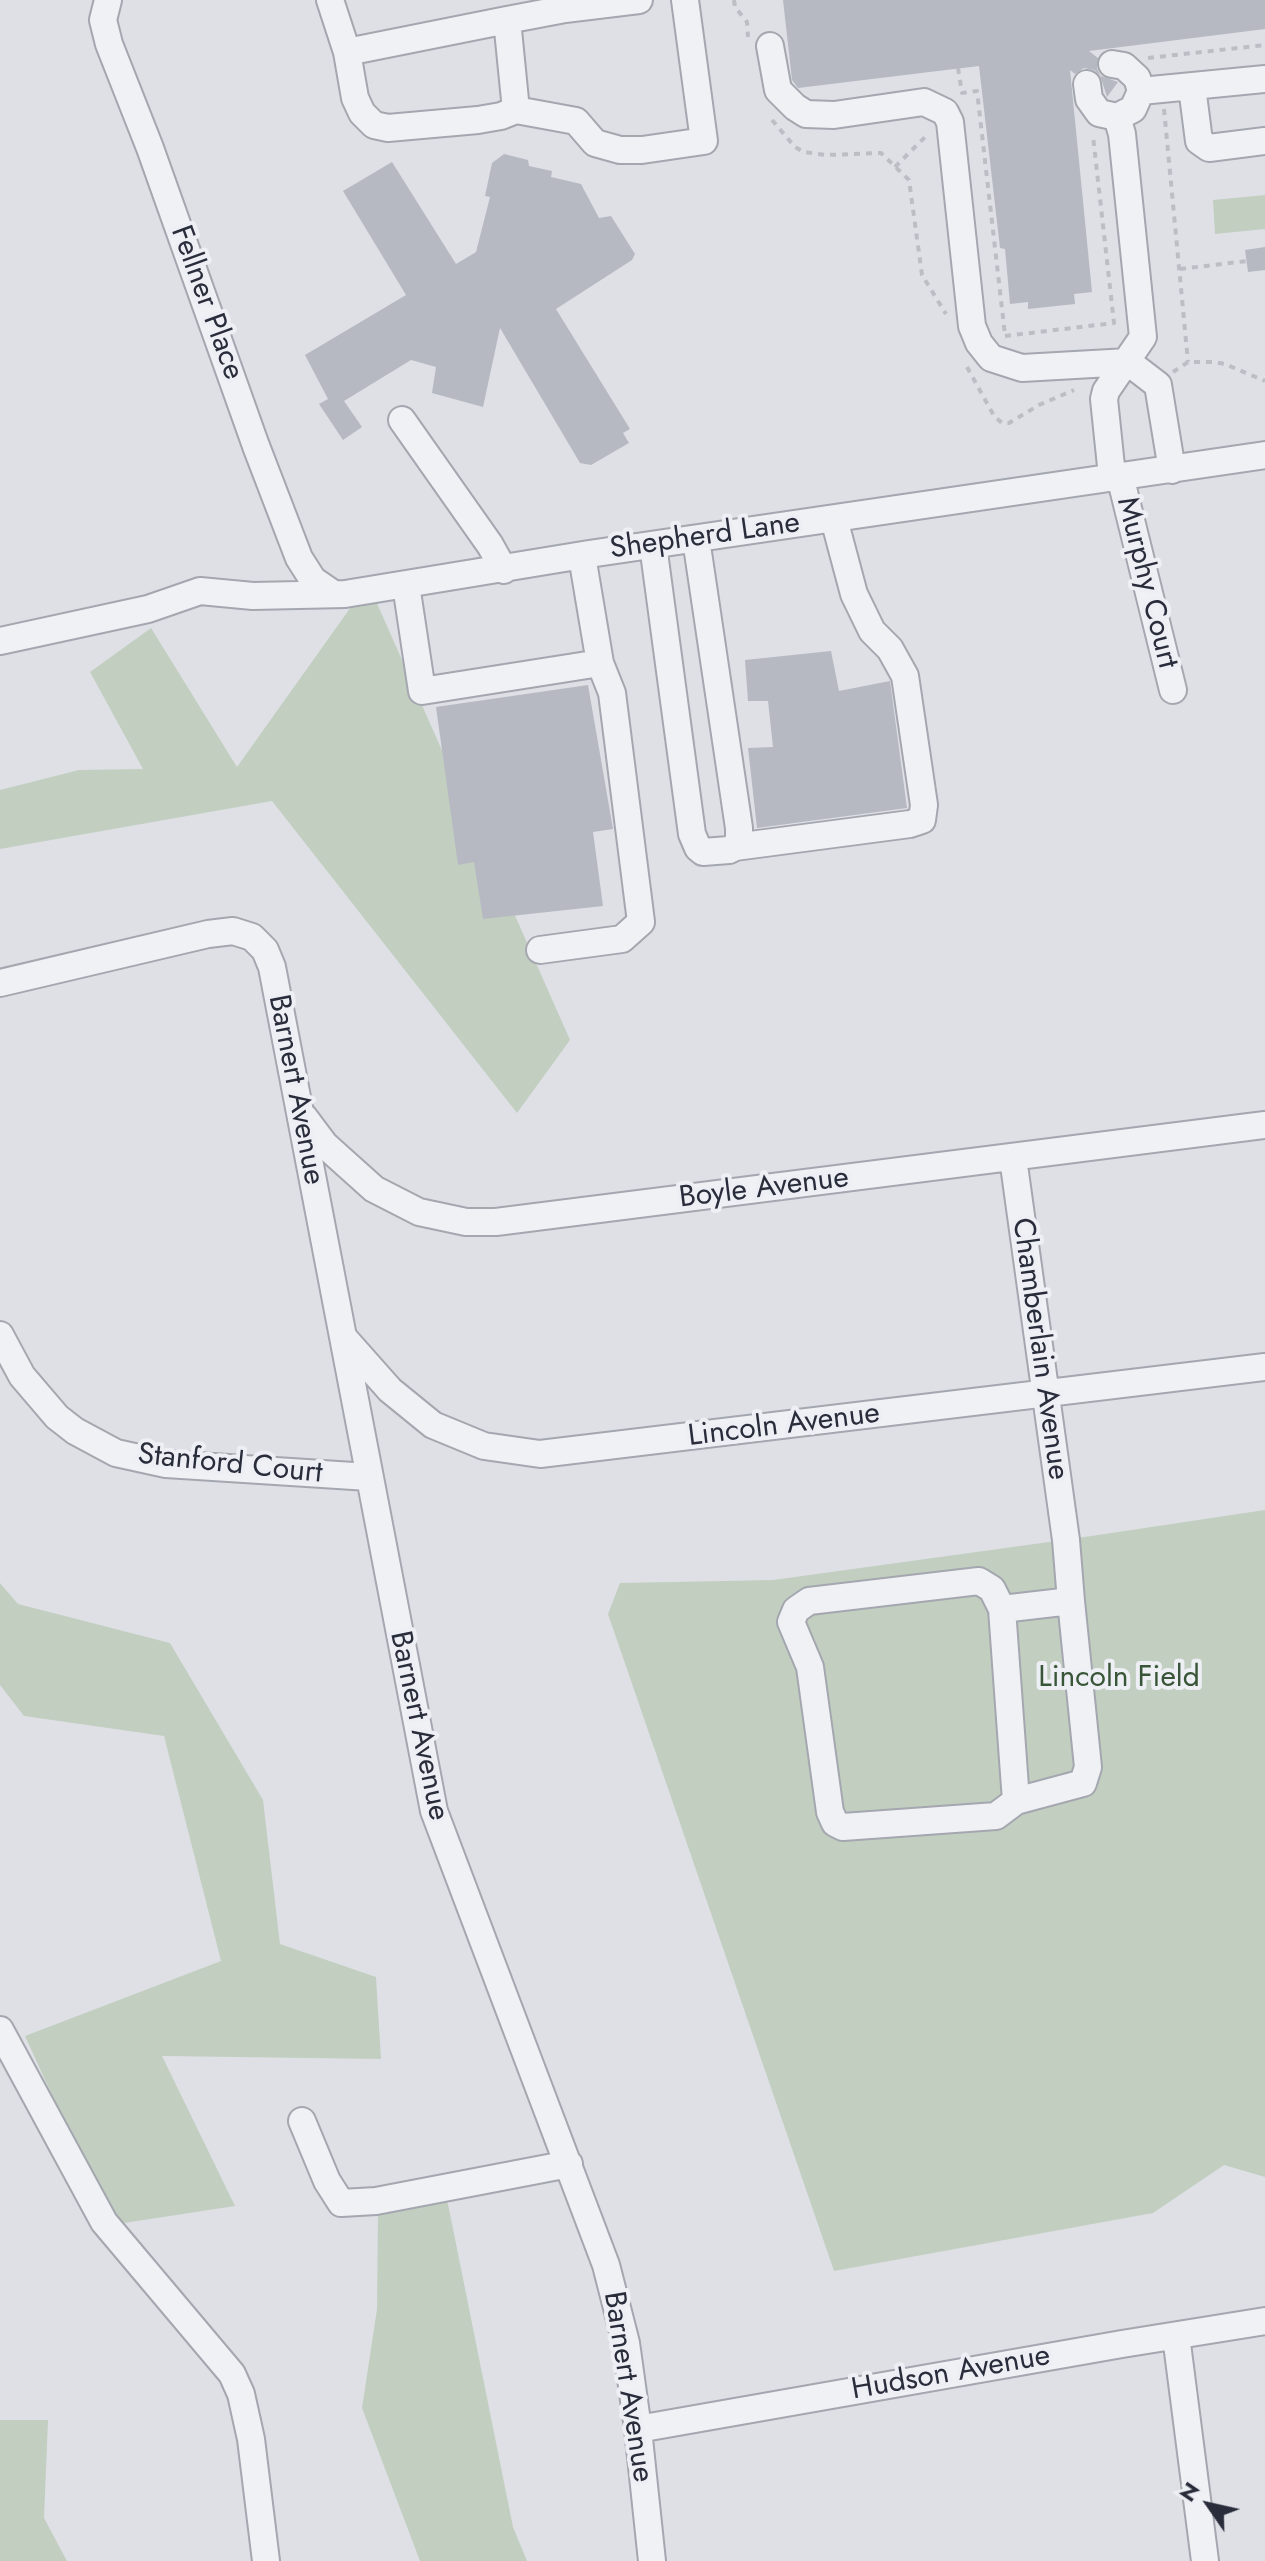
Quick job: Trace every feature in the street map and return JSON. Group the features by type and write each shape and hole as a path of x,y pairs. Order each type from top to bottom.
{"street":[{"name":"Fellner Place","path":"108,0 103,20 109,44 150,148 261,460 299,558 313,580 332,593"},
{"path":"330,0 347,52 355,98 362,113 374,125 388,128 478,120 516,110 576,121 595,143 620,150 704,141 685,0"},
{"path":"347,52 565,9 639,0"},
{"path":"507,20 516,110"},
{"path":"759,48 778,90 806,114 834,115 924,102 945,112 950,122 972,326 979,343 991,358 1022,368 1128,362 1158,385 1172,470"},
{"path":"1112,64 1131,71 1152,98"},
{"path":"1104,119 1133,109 1152,98 1192,87 1265,79"},
{"path":"1087,84 1086,91 1093,107 1108,117 1104,119"},
{"path":"1192,87 1199,141 1209,148 1265,141"},
{"name":"Murphy Court","path":"1104,119 1122,134 1143,337 1106,391 1104,399 1116,476 1173,690"},
{"path":"402,420 490,545 504,570"},
{"name":"Shepherd Lane","path":"0,641 148,609 200,591 253,596 345,594 653,545 1265,455"},
{"path":"653,545 692,834 698,848 703,852 910,824 922,820 924,805 905,676 890,649 872,631 854,594 834,519"},
{"path":"696,539 739,828 735,847"},
{"path":"540,950 622,939 641,922 612,693 600,663 582,556"},
{"path":"406,585 422,691 600,663"},
{"name":"Barnert Avenue","path":"0,983 233,931 252,937 265,950 272,967 434,1811 606,2265 626,2343 652,2561"},
{"name":"Boyle Avenue","path":"300,1113 325,1145 374,1189 419,1212 466,1222 557,1215 1265,1125"},
{"name":"Chamberlain Avenue","path":"1013,1158 1066,1540 1088,1767 1083,1783 1016,1801"},
{"name":"Stanford Court","path":"0,1335 22,1376 57,1417 85,1437 116,1453 166,1464 369,1477"},
{"name":"Lincoln Avenue","path":"343,1337 390,1390 433,1425 458,1438 484,1446 540,1454 1265,1367"},
{"path":"979,1581 992,1589 1002,1609 1016,1801 996,1816 843,1827 835,1823 830,1812 810,1667 791,1622 796,1610 809,1601 979,1581"},
{"path":"1002,1609 1071,1601"},
{"path":"0,2030 104,2222 232,2374 241,2394 251,2439 266,2561"},
{"path":"302,2121 327,2181 341,2203 376,2201 569,2164"},
{"name":"Hudson Avenue","path":"638,2429 1265,2321"},
{"path":"1176,2336 1205,2561"}],"path":[{"path":"734,0 759,48"},
{"path":"1142,59 1265,45"},
{"path":"958,68 962,93 977,91 1005,336 1114,323 1104,119"},
{"path":"1152,98 1180,269 1188,362"},
{"path":"769,115 795,147 804,152 826,155 881,153 909,180 922,275 948,319"},
{"path":"895,167 935,127"},
{"path":"1180,269 1247,261"},
{"path":"1169,378 1188,362 1225,364 1265,381"},
{"path":"965,363 994,416 1002,423 1009,423 1039,405 1080,388"}],"green space":[{"path":"1265,195 1265,229 1215,234 1213,200"},
{"path":"368,583 570,1040 517,1113 272,801 0,849 0,790 79,770 143,769 90,672 151,628 237,767"},
{"name":"Lincoln Field","path":"1265,1510 1265,2177 1224,2165 1153,2213 834,2271 608,1614 620,1583 773,1580"},
{"path":"0,1583 18,1604 170,1643 263,1800 280,1944 376,1977 381,2059 162,2056 235,2206 111,2225 25,2036 221,1961 164,1736 24,1716 0,1685"},
{"path":"447,2199 513,2527 527,2561 420,2561 362,2408 377,2309 378,2214"},
{"path":"0,2420 48,2420 44,2518 67,2561 0,2561"}],"building":[{"path":"783,0 1265,0 1265,29 1089,51 1098,58 1097,69 1101,76 1118,82 1107,97 1100,75 1094,70 1084,68 1075,74 1070,70 1092,292 1074,294 1075,304 1028,309 1028,302 1010,304 1005,249 1000,248 979,66 798,88 792,80"},
{"path":"504,154 528,160 529,166 552,171 551,177 581,184 599,218 611,216 635,254 632,260 556,309 630,429 623,433 629,443 591,465 580,463 500,328 483,407 432,393 436,367 411,360 344,401 362,427 343,440 319,404 328,399 305,355 406,295 343,191 392,162 456,264 476,252 490,197 485,196 492,163"},
{"path":"1265,247 1265,270 1248,272 1245,250"},
{"path":"831,651 839,691 890,681 907,808 757,828 748,748 773,747 768,701 748,701 745,660"},
{"path":"588,685 613,829 593,832 603,906 483,919 474,862 458,865 436,707"}]}
